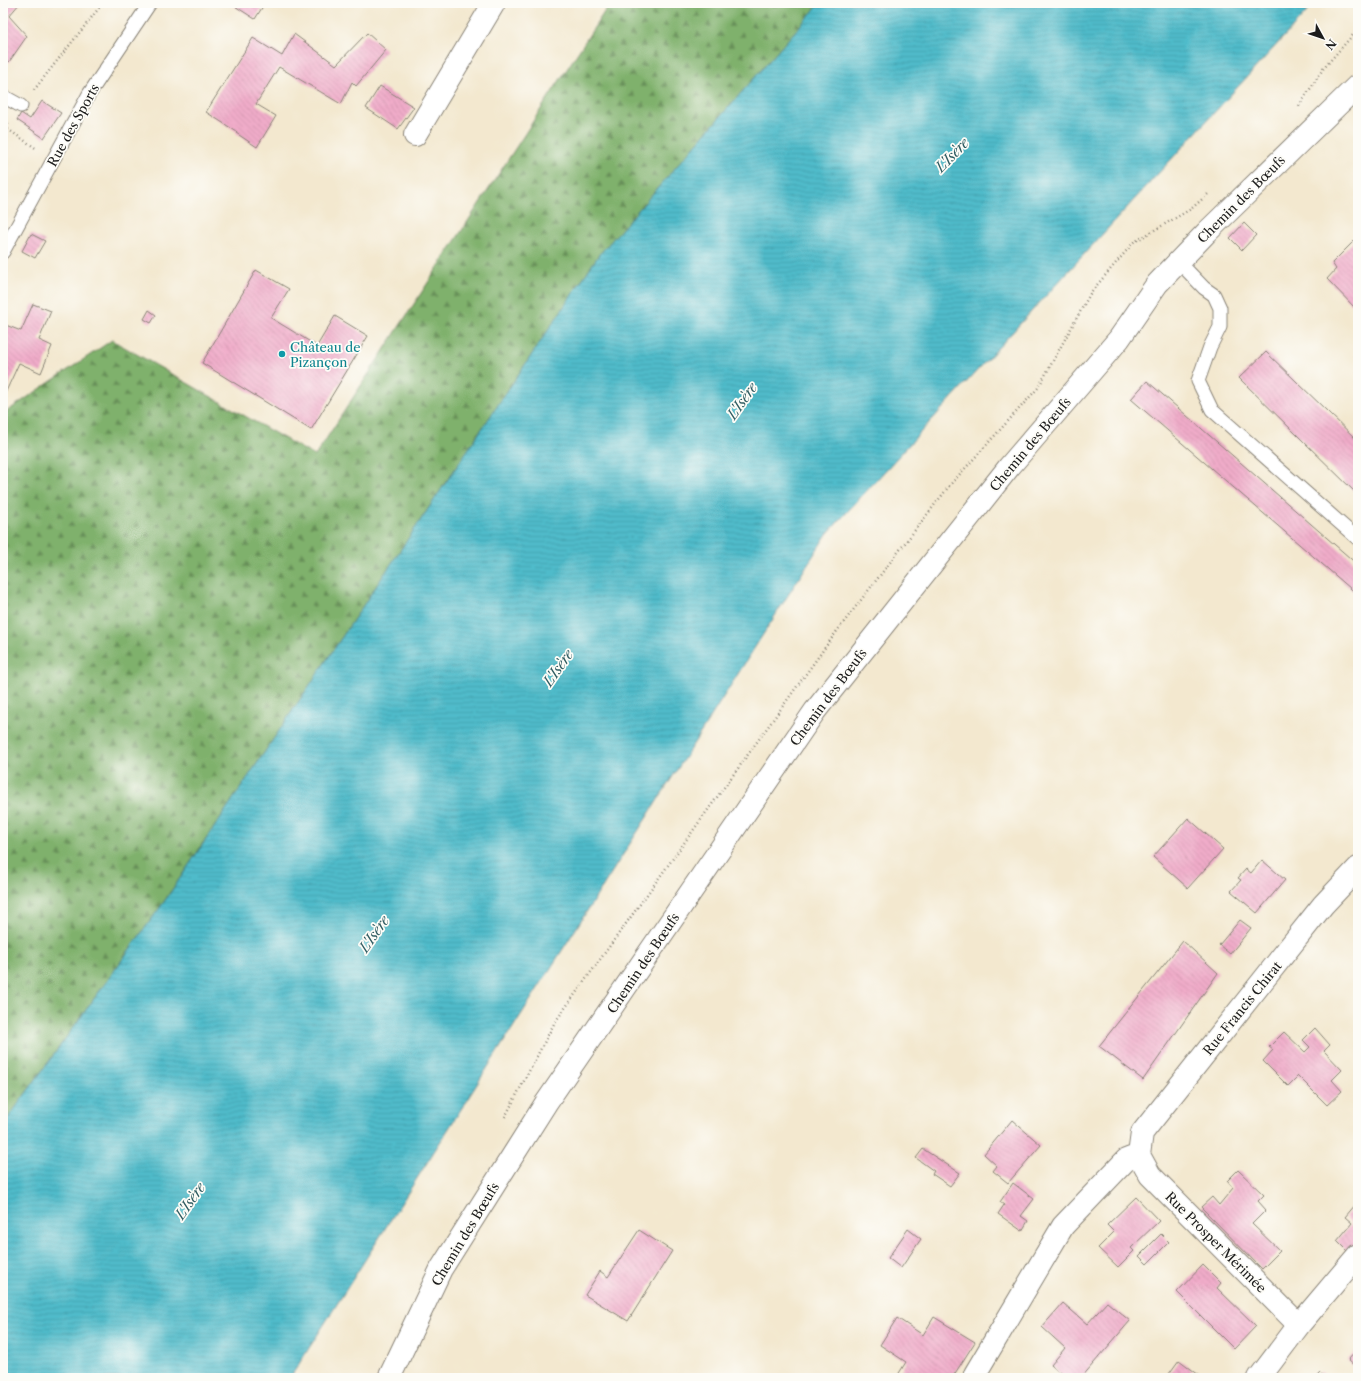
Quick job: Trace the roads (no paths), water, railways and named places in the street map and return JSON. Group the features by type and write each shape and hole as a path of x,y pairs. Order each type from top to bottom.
{"street":[{"path":"415,135 494,3"},
{"name":"Chemin des Bœufs","path":"389,1378 441,1269 546,1103 815,711 1009,467 1119,339 1157,284 1178,261 1358,84"},
{"name":"Rue Francis Chirat","path":"1139,1155 1142,1133 1323,905 1358,868"},
{"path":"975,1374 1063,1226 1126,1160 1139,1155"},
{"name":"Rue Prosper Mérimée","path":"1139,1155 1150,1175 1299,1325"},
{"path":"1259,1378 1299,1325 1358,1255"}],"lane":[{"name":"Rue des Sports","path":"3,252 88,94 150,3"},
{"path":"3,96 21,106"},
{"path":"1178,261 1204,288 1214,295 1220,308 1220,327 1210,347 1198,381 1212,410 1358,539"}],"water":[{"name":"L'Isère","path":"820,3 1315,3 827,534 290,1378 3,1378 3,1125 166,899 598,256"}],"place":[{"name":"Château de Pizançon","path":"282,354"}]}
